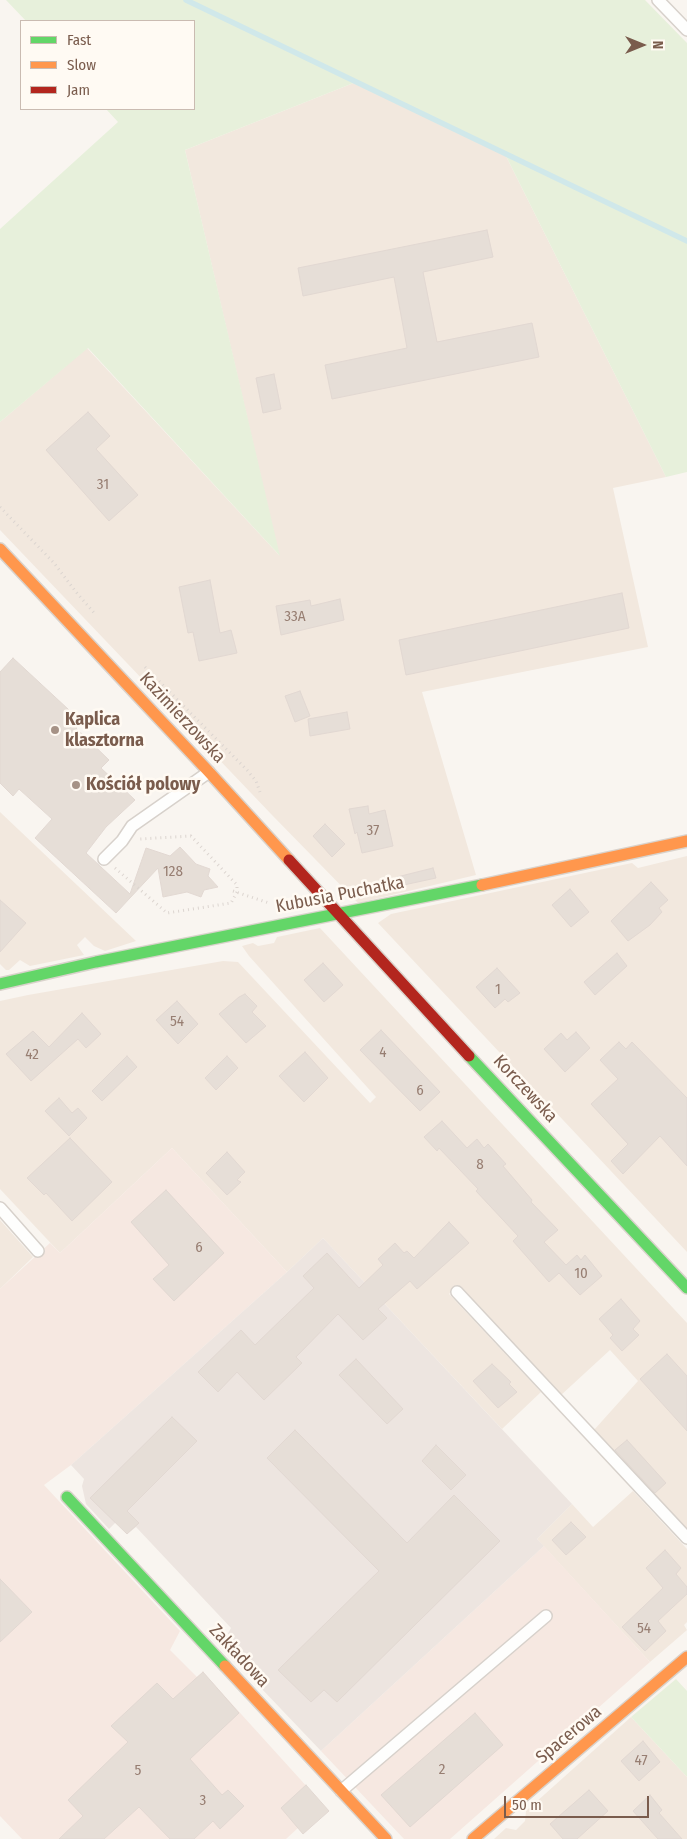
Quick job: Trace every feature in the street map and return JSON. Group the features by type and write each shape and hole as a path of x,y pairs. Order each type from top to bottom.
{"street":[{"name":"Kazimierzowska","path":"0,549 338,913"},
{"name":"Kubusia Puchatka","path":"0,984 687,841"},
{"name":"Korczewska","path":"338,913 370,950 687,1288"},
{"name":"Zakładowa","path":"67,1496 386,1839"},
{"name":"Spacerowa","path":"473,1839 687,1657"}],"lane":[{"path":"662,1 687,30"},
{"path":"104,859 122,841 132,826 209,772"},
{"path":"0,1208 38,1250"},
{"path":"456,1292 687,1538"},
{"path":"341,1791 546,1616"}],"path":[{"path":"0,507 54,563 99,618"},
{"path":"141,662 256,781 262,797"},
{"path":"104,859 167,913 231,903 237,885 191,836 122,841"},
{"path":"235,892 271,903"}],"shaded area":[{"path":"356,82 506,156 666,477 613,488 648,647 422,692 476,875 358,903 0,530 0,422 87,348 279,555 185,150"},
{"path":"0,812 136,941 105,951 94,946 85,937 77,945 84,955 30,966 20,960 9,970 6,970 0,964"},
{"path":"687,856 687,1252 378,923 391,914 632,863 638,868"},
{"path":"320,928 687,1323 687,1531 594,1430 638,1381 610,1350 560,1396 457,1285 449,1294 541,1392 502,1429 323,1238 287,1272 172,1148 60,1253 0,1189 0,1001 223,961 238,962 370,1103 376,1097 242,946 253,943 258,946 274,943 277,937"},
{"path":"172,1148 287,1272 71,1465 44,1485 180,1631 170,1650 197,1677 203,1672 329,1811 303,1834 298,1828 286,1839 22,1839 0,1816 0,1289 50,1243 60,1253"},
{"path":"0,1220 33,1257 0,1289"},
{"path":"323,1238 572,1504 537,1539 544,1546 321,1751 221,1646 231,1628 136,1527 127,1534 116,1522 109,1529 86,1504 82,1486 84,1479 71,1465"},
{"path":"633,1491 687,1549 687,1622 684,1625 687,1630 650,1662 537,1539 572,1504 593,1527"},
{"path":"544,1546 650,1662 450,1839 404,1839 321,1751"},
{"path":"631,1717 687,1777 687,1839 494,1839 506,1828 516,1830 525,1821 526,1811"}],"green space":[{"path":"6,0 645,0 687,43 687,472 666,477 506,156 356,82 185,150 280,556 88,348 0,422 0,229 118,122 107,110 195,110 195,20 25,20"},
{"path":"676,1679 687,1691 687,1777 631,1717"}],"building":[{"path":"487,230 493,257 423,272 437,342 532,323 539,357 332,399 325,365 407,348 394,277 303,296 298,268"},
{"path":"274,374 281,409 263,413 256,378"},
{"path":"88,412 110,436 96,449 138,495 109,521 46,450"},
{"path":"210,580 220,633 231,630 237,653 199,661 193,632 188,633 179,587"},
{"path":"622,593 629,628 406,675 399,640"},
{"path":"340,599 344,620 281,635 276,606 310,600 311,606"},
{"path":"13,658 82,722 76,728 109,760 101,768 135,800 106,827 86,853 130,894 146,848 170,856 180,847 196,864 210,869 208,876 218,887 204,890 201,897 187,892 163,897 158,868 116,913 35,838 52,819 19,789 13,796 0,783 0,672"},
{"path":"300,691 310,716 295,722 285,696"},
{"path":"347,712 350,729 310,736 308,719"},
{"path":"368,806 369,814 385,810 393,846 362,853 349,809"},
{"path":"325,824 345,844 332,857 313,836"},
{"path":"433,868 436,878 399,886 397,877"},
{"path":"651,882 668,900 659,908 662,912 650,925 628,941 611,921"},
{"path":"570,889 589,912 571,927 552,905"},
{"path":"0,900 26,923 0,952"},
{"path":"617,953 627,966 595,995 584,982"},
{"path":"323,963 343,985 324,1002 304,980"},
{"path":"497,968 520,993 508,1002 505,999 495,1008 476,987"},
{"path":"245,994 257,1006 252,1012 266,1026 246,1043 219,1014"},
{"path":"177,1001 198,1024 178,1044 156,1020"},
{"path":"82,1013 101,1034 86,1048 78,1039 31,1081 6,1054 33,1031 49,1047"},
{"path":"381,1030 440,1092 420,1111 360,1050"},
{"path":"576,1032 590,1048 565,1072 544,1049 561,1033 567,1040"},
{"path":"619,1042 626,1049 632,1042 687,1098 687,1166 660,1136 623,1174 611,1161 628,1144 591,1104 618,1079 600,1060"},
{"path":"305,1052 328,1078 304,1102 279,1076"},
{"path":"127,1056 137,1067 102,1101 92,1091"},
{"path":"227,1056 238,1068 216,1090 205,1078"},
{"path":"59,1098 72,1113 78,1108 87,1118 69,1136 45,1111"},
{"path":"442,1121 467,1148 477,1139 484,1148 488,1144 506,1164 503,1166 532,1200 531,1202 558,1230 544,1242 566,1265 577,1255 581,1260 585,1255 602,1276 580,1295 559,1273 549,1282 513,1241 518,1236 476,1191 478,1189 439,1148 437,1151 424,1137"},
{"path":"70,1138 112,1182 72,1221 46,1193 44,1195 27,1178"},
{"path":"227,1152 245,1172 237,1180 241,1182 227,1195 206,1173"},
{"path":"166,1190 224,1253 174,1301 153,1279 169,1265 131,1222"},
{"path":"449,1222 469,1243 417,1289 410,1281 378,1309 387,1318 363,1340 338,1314 296,1357 302,1363 264,1400 237,1372 218,1392 198,1372 241,1330 255,1345 314,1288 303,1276 327,1253 359,1288 383,1265 378,1259 395,1243 404,1253 407,1251 414,1258"},
{"path":"621,1299 640,1321 633,1329 639,1335 622,1351 610,1338 613,1335 599,1319"},
{"path":"667,1354 687,1376 687,1431 640,1379"},
{"path":"356,1359 403,1409 387,1424 339,1375"},
{"path":"492,1364 511,1382 509,1384 517,1392 498,1408 473,1381"},
{"path":"172,1417 197,1441 127,1511 139,1523 127,1534 90,1498"},
{"path":"295,1430 407,1543 454,1495 500,1541 337,1702 324,1690 311,1702 278,1670 379,1571 267,1458"},
{"path":"627,1440 666,1483 655,1493 615,1450"},
{"path":"436,1445 466,1475 451,1490 422,1461"},
{"path":"571,1522 586,1537 566,1555 552,1540"},
{"path":"665,1550 681,1568 676,1574 687,1587 687,1594 658,1621 666,1631 645,1651 622,1627 663,1588 646,1568"},
{"path":"0,1579 32,1612 0,1642"},
{"path":"203,1672 239,1713 190,1759 222,1795 228,1790 244,1806 220,1829 213,1821 194,1839 170,1839 139,1807 104,1839 59,1839 83,1816 68,1800 128,1742 111,1726 157,1683 173,1699"},
{"path":"475,1713 503,1745 410,1827 381,1795"},
{"path":"643,1741 660,1762 639,1781 621,1761"},
{"path":"306,1785 329,1811 303,1834 281,1808"},
{"path":"589,1790 608,1811 577,1839 563,1839 550,1824"},
{"path":"650,1795 662,1810 659,1813 682,1839 658,1839 633,1811"}],"waterway":[{"path":"186,0 687,241"}],"traffic: fast":[{"path":"0,984 96,962 482,885"},
{"path":"469,1056 687,1288"},
{"path":"67,1497 225,1666"}],"traffic: slow":[{"path":"0,549 289,860"},
{"path":"482,885 687,841"},
{"path":"473,1839 687,1657"},
{"path":"225,1666 386,1839"}],"traffic: jam":[{"path":"289,860 469,1056"}],"place":[{"name":"Kaplica klasztorna","path":"55,730"},
{"name":"Kościół polowy","path":"76,785"}]}
